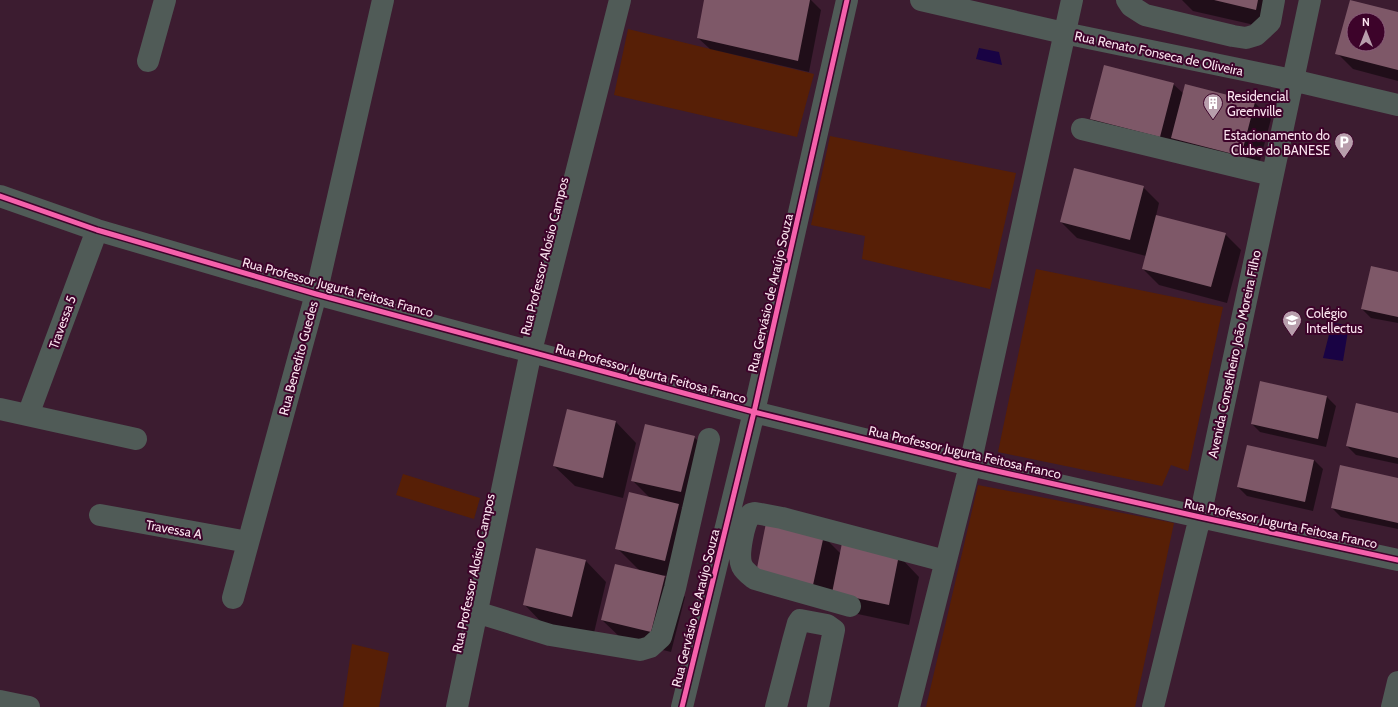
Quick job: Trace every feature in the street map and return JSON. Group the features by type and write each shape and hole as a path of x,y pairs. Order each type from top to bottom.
{"street":[{"path":"148,61 164,0"},
{"name":"Rua Benedito Guedes","path":"234,598 316,294 383,0"},
{"name":"Rua Professor Aloísio Campos","path":"456,707 531,351 620,0"},
{"name":"Rua Gervásio de Araújo Souza","path":"682,707 754,412 847,0"},
{"name":"Rua Renato Fonseca de Oliveira","path":"921,0 1064,33 1292,80 1398,105"},
{"path":"909,707 970,465 1072,0"},
{"path":"1127,0 1131,6 1145,15 1246,38 1256,35 1270,22 1274,0"},
{"name":"Avenida Conselheiro João Moreira Filho","path":"1153,707 1200,517 1310,0"},
{"path":"1082,129 1272,175"},
{"name":"Rua Professor Jugurta Feitosa Franco","path":"0,196 97,230 316,294 754,412 970,465 1398,560"},
{"name":"Travessa 5","path":"28,415 97,230"},
{"path":"1,414 28,415 136,439"},
{"path":"476,612 550,635 640,650 650,647 660,637 675,588 708,439"},
{"path":"850,606 755,579 746,573 740,561 740,551 747,518 751,514 755,513 782,518 946,561"},
{"name":"Travessa A","path":"100,515 248,542"},
{"path":"776,707 798,623 800,620 803,620 827,625 834,630 818,707"},
{"path":"1392,707 1398,682"},
{"path":"0,701 29,707"}],"shaded area":[{"path":"628,29 814,74 797,137 614,95"},
{"path":"979,48 999,52 1002,65 976,59"},
{"path":"830,136 1016,173 990,289 862,259 865,236 811,225"},
{"path":"1036,269 1223,307 1188,471 1171,465 1162,486 998,452"},
{"path":"1332,323 1349,325 1343,361 1323,358"},
{"path":"403,474 480,498 474,519 396,495"},
{"path":"978,485 1174,523 1135,707 926,707"},
{"path":"352,644 389,653 379,707 343,707"}],"building":[{"path":"704,0 810,0 798,61 697,38"},
{"path":"1214,0 1258,0 1256,10"},
{"path":"1350,0 1398,12 1398,70 1335,54 1346,14 1346,52 1386,52 1386,12 1347,12"},
{"path":"1104,65 1174,83 1160,137 1090,119"},
{"name":"Residencial Greenville","path":"1185,84 1255,102 1241,156 1171,138"},
{"path":"1074,168 1144,186 1130,240 1060,222"},
{"path":"1156,215 1226,233 1211,287 1142,269"},
{"path":"1371,266 1398,272 1398,317 1361,309"},
{"path":"1260,381 1327,396 1318,439 1251,424"},
{"path":"1356,403 1398,413 1398,458 1346,446"},
{"path":"567,409 616,421 603,478 553,466"},
{"path":"645,424 695,436 681,492 631,481"},
{"path":"1247,445 1314,460 1305,502 1237,487"},
{"path":"1340,465 1398,478 1398,523 1331,508"},
{"path":"629,492 679,504 665,561 615,549"},
{"path":"766,523 824,535 813,585 756,573"},
{"path":"842,543 899,555 889,605 832,593"},
{"path":"536,548 586,560 572,617 523,605"},
{"path":"615,564 665,576 651,632 601,620"}],"cycle path":[{"path":"682,707 754,412 847,0"},
{"path":"0,196 97,230 316,294 754,412 970,465 1398,560"}],"place":[{"name":"Residencial Greenville","path":"1213,120"},
{"name":"Estacionamento do Clube do BANESE","path":"1344,159"},
{"name":"Colégio Intellectus","path":"1292,337"}]}
